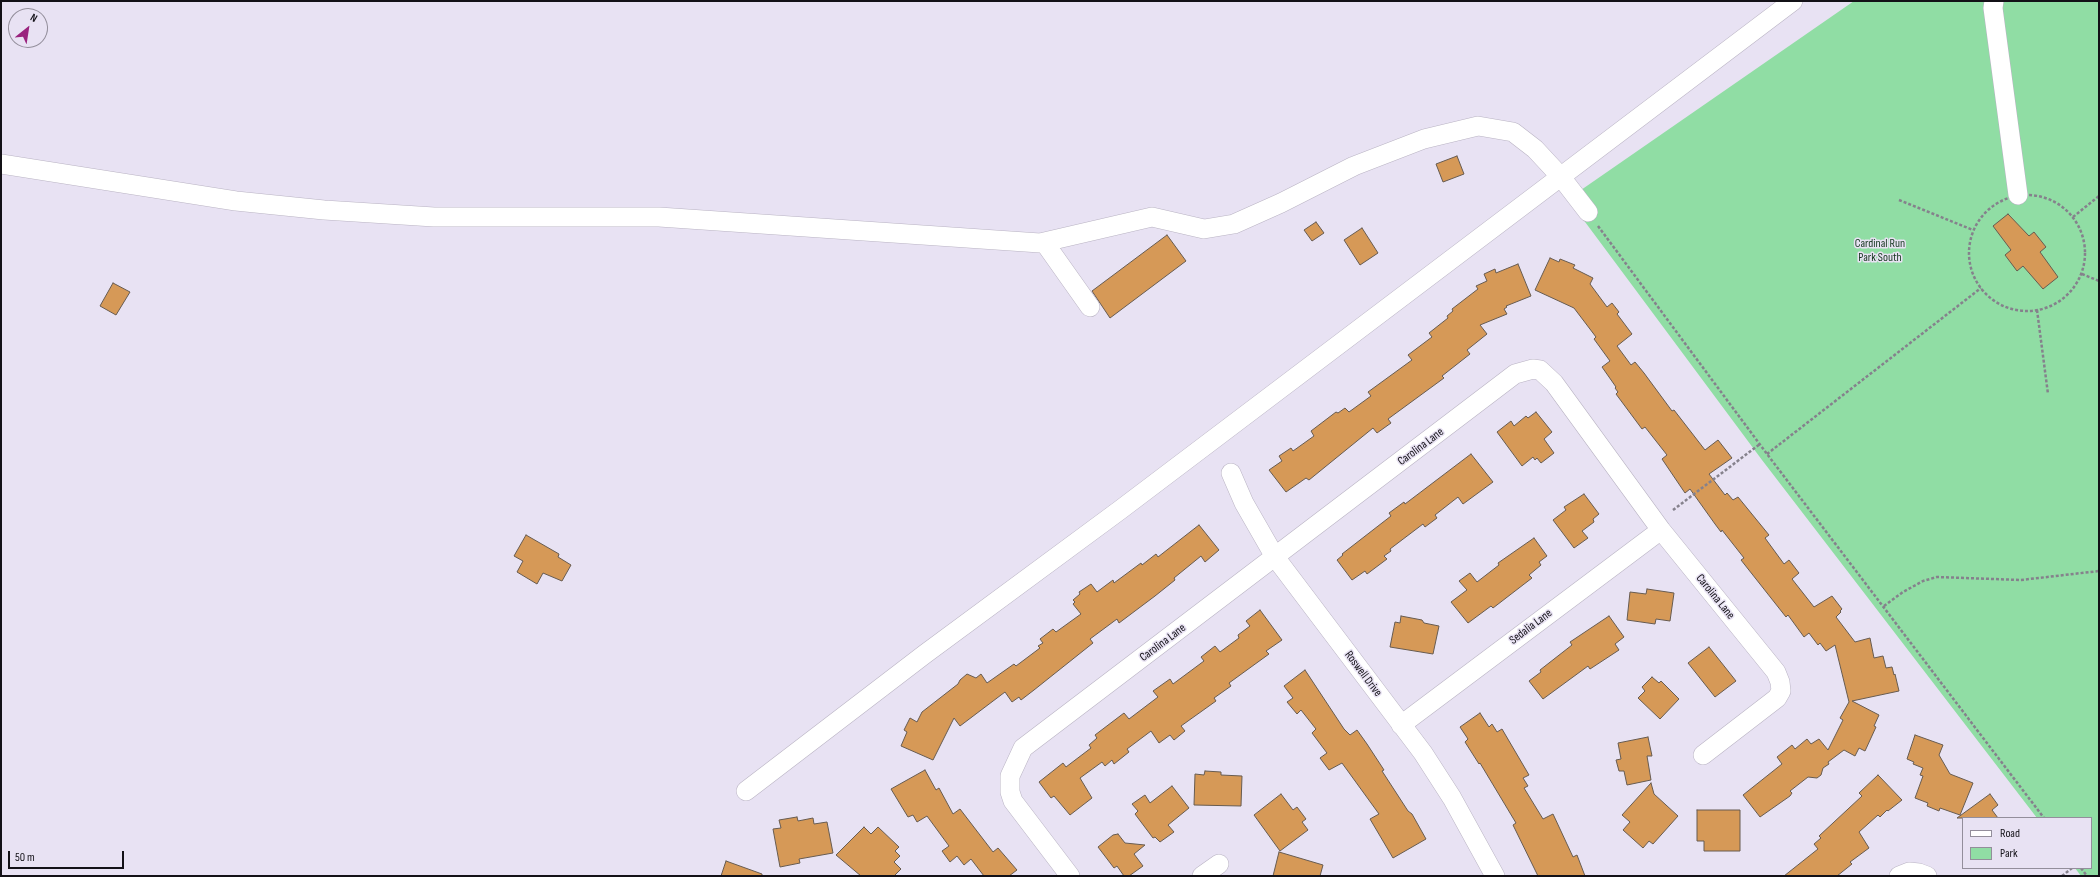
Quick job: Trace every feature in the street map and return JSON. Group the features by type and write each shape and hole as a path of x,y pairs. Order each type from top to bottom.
{"street":[{"path":"746,791 925,654 1675,92 1745,36 1794,1"},
{"path":"1994,1 1993,8 2018,195"},
{"path":"1,164 236,201 324,210 434,217 659,217 1044,242 1152,217 1204,229 1234,224 1281,203 1354,166 1424,139 1478,126 1513,132 1535,149 1561,176 1588,212"},
{"path":"1044,242 1090,307"},
{"name":"Carolina Lane","path":"1070,876 1011,797 1009,783 1010,776 1023,748 1516,374 1533,369 1540,370 1554,383 1661,530 1776,672 1780,682 1781,691 1777,698 1703,755"},
{"name":"Roswell Drive","path":"1231,473 1244,503 1275,557 1401,725 1452,798 1495,876"},
{"name":"Sedalia Lane","path":"1401,725 1661,530"},
{"path":"1202,876 1218,864"},
{"path":"1899,876 1909,872 1927,876"}],"path":[{"path":"2018,195 2034,195 2049,198 2062,206 2073,217 2083,235 2086,254 2082,274 2071,291 2056,303 2037,310 2022,311 2006,307 1992,299 1981,288 1974,275 1970,260 1969,245 1973,230 1984,214 1999,201 2018,195"},
{"path":"2073,217 2099,196"},
{"path":"1898,200 1973,230"},
{"path":"1588,212 1767,454 2043,817"},
{"path":"2082,274 2099,281"},
{"path":"1767,454 1981,288"},
{"path":"2037,310 2048,394"},
{"path":"1673,510 1760,444"},
{"path":"1884,606 1903,592 1923,581 1937,578 2022,580 2099,571"},
{"path":"2062,876 2071,869"}],"green space":[{"name":"Cardinal Run Park South","path":"1854,1 2099,1 2099,876 2081,876 2076,869 2092,869 2092,817 2036,817 1762,460 1568,199"}],"building":[{"path":"1457,156 1464,174 1443,182 1436,164"},
{"path":"2008,214 2029,236 2034,232 2046,247 2040,252 2058,277 2043,289 2023,266 2017,271 2005,255 2011,250 1993,226"},
{"path":"1316,222 1324,233 1312,241 1304,230"},
{"path":"1362,228 1378,253 1360,265 1344,240"},
{"path":"1167,235 1186,261 1110,318 1092,291"},
{"path":"1550,258 1559,262 1560,259 1575,265 1573,268 1593,278 1590,284 1607,307 1612,303 1619,312 1617,314 1632,334 1617,346 1631,365 1635,362 1672,411 1674,410 1705,450 1718,440 1732,458 1709,474 1725,495 1727,493 1733,500 1738,497 1769,535 1765,538 1784,564 1789,560 1799,573 1792,579 1814,607 1832,596 1842,609 1836,617 1855,642 1870,638 1874,658 1883,656 1886,668 1892,667 1894,675 1895,674 1899,691 1852,701 1879,715 1874,726 1876,727 1865,751 1859,748 1855,756 1844,750 1828,762 1829,764 1823,768 1821,775 1817,778 1808,777 1790,791 1792,793 1790,796 1760,817 1743,795 1782,764 1777,757 1792,745 1795,749 1807,739 1811,744 1819,739 1828,750 1843,720 1840,718 1849,702 1835,645 1826,651 1820,643 1818,645 1809,633 1804,637 1788,615 1786,617 1741,560 1744,558 1722,530 1721,532 1690,489 1685,493 1662,459 1667,455 1645,427 1642,429 1616,394 1618,392 1615,388 1616,387 1602,367 1610,361 1594,339 1596,337 1574,308 1535,290"},
{"path":"1518,264 1531,296 1506,306 1507,307 1504,309 1507,314 1480,325 1487,334 1467,350 1470,354 1442,376 1444,378 1388,419 1391,423 1377,433 1373,428 1309,480 1306,478 1286,492 1269,470 1282,461 1279,456 1291,448 1293,451 1314,436 1311,431 1336,412 1338,413 1345,408 1349,412 1371,396 1368,392 1412,360 1408,355 1432,337 1429,333 1448,318 1447,316 1453,311 1452,309 1478,289 1476,286 1487,281 1484,274 1495,269 1496,273"},
{"path":"113,283 130,292 116,315 100,306"},
{"path":"1536,412 1552,432 1544,439 1554,453 1541,463 1537,458 1535,460 1533,457 1522,466 1497,432 1511,421 1514,426 1526,416 1528,418"},
{"path":"1471,454 1493,482 1463,504 1458,497 1435,515 1437,518 1425,527 1423,524 1390,549 1391,551 1384,556 1387,559 1367,574 1365,571 1352,580 1337,560 1343,555 1342,554 1391,516 1389,513 1404,502 1405,504"},
{"path":"1584,494 1599,514 1593,519 1594,522 1582,531 1588,538 1574,548 1553,520 1566,510 1564,507"},
{"path":"1199,525 1219,550 1205,562 1201,556 1174,578 1175,580 1119,623 1117,619 1090,639 1093,643 1021,700 1019,697 1012,702 1005,692 960,726 954,718 933,760 901,746 907,732 904,730 910,718 917,722 922,712 958,684 967,674 976,678 981,674 987,683 1014,664 1016,666 1040,648 1038,646 1043,643 1040,639 1053,629 1056,632 1081,614 1073,604 1075,602 1073,600 1080,594 1079,592 1091,584 1097,592 1113,580 1114,583 1156,554 1158,557"},
{"path":"526,535 559,554 558,557 571,565 562,581 543,573 537,584 517,572 523,561 514,556"},
{"path":"1534,538 1547,556 1539,562 1541,565 1529,575 1532,578 1493,608 1491,606 1468,623 1451,602 1467,590 1459,581 1470,573 1477,582 1499,565 1498,563"},
{"path":"1647,589 1674,593 1670,621 1656,619 1655,624 1627,620 1630,592 1646,594"},
{"path":"1260,610 1282,640 1266,651 1269,654 1229,683 1231,686 1214,698 1216,701 1181,726 1185,731 1174,740 1170,735 1159,743 1151,731 1127,749 1129,752 1114,764 1112,760 1105,766 1102,762 1080,778 1092,798 1070,815 1054,796 1051,798 1039,782 1063,763 1066,767 1091,748 1089,745 1097,738 1095,735 1124,713 1129,719 1158,697 1153,691 1170,679 1173,684 1204,661 1201,657 1215,646 1220,652 1239,638 1238,635 1250,626 1246,621"},
{"path":"1401,616 1422,620 1424,623 1439,626 1433,654 1390,647 1395,622 1400,623"},
{"path":"1609,616 1624,637 1615,644 1619,650 1590,669 1588,666 1543,699 1529,681 1541,672 1540,670 1572,645 1570,642"},
{"path":"1709,647 1736,681 1715,697 1688,663"},
{"path":"1305,670 1344,729 1350,735 1357,730 1384,770 1382,771 1408,811 1412,814 1426,839 1393,858 1370,819 1379,814 1342,763 1329,770 1320,758 1327,753 1312,733 1316,729 1301,710 1297,714 1287,702 1293,698 1284,686"},
{"path":"1652,677 1659,683 1661,681 1679,699 1660,719 1638,698 1645,691 1642,687"},
{"path":"1480,713 1489,727 1492,724 1497,732 1502,729 1529,775 1523,778 1528,786 1524,788 1543,819 1553,814 1573,857 1577,855 1585,876 1538,876 1513,825 1516,823 1480,763 1479,764 1465,742 1468,739 1460,727"},
{"path":"1915,735 1943,745 1939,755 1950,774 1973,783 1960,815 1940,808 1939,811 1927,806 1928,803 1915,798 1923,776 1920,775 1923,768 1913,764 1914,762 1907,759"},
{"path":"1648,737 1652,756 1647,756 1651,780 1627,785 1624,771 1619,771 1616,760 1621,759 1618,743"},
{"path":"925,770 936,790 939,788 953,814 960,809 993,852 998,848 1017,870 1009,876 984,876 971,859 964,865 957,856 950,862 942,851 949,846 927,816 917,822 913,815 908,817 891,789"},
{"path":"1205,771 1221,772 1221,775 1242,776 1241,806 1194,805 1195,774 1204,775"},
{"path":"1878,775 1902,800 1888,811 1887,810 1880,817 1878,815 1859,832 1869,848 1850,862 1852,864 1837,876 1784,876 1818,849 1814,844 1821,838 1819,836 1862,796 1859,793"},
{"path":"1651,783 1654,794 1678,816 1653,844 1649,841 1643,848 1623,830 1630,822 1622,815"},
{"path":"1172,786 1189,808 1168,825 1174,832 1160,842 1155,837 1153,838 1135,814 1138,811 1132,804 1145,795 1150,803"},
{"path":"1281,794 1293,810 1297,807 1306,819 1302,822 1308,830 1280,851 1254,815"},
{"path":"1990,794 1998,805 1992,810 1997,817 1957,818"},
{"path":"1697,810 1740,810 1740,851 1704,851 1704,841 1697,841"},
{"path":"797,817 798,821 813,818 814,824 827,822 833,853 799,859 800,863 780,867 773,829 781,828 779,820"},
{"path":"864,827 871,834 878,827 899,847 895,851 900,856 894,862 901,869 894,876 861,876 836,855"},
{"path":"1118,834 1125,843 1145,845 1134,854 1143,866 1129,876 1124,876 1117,866 1114,868 1098,847 1113,835"},
{"path":"1279,852 1323,865 1320,876 1273,876"},
{"path":"726,861 762,874 762,876 721,876"}]}
